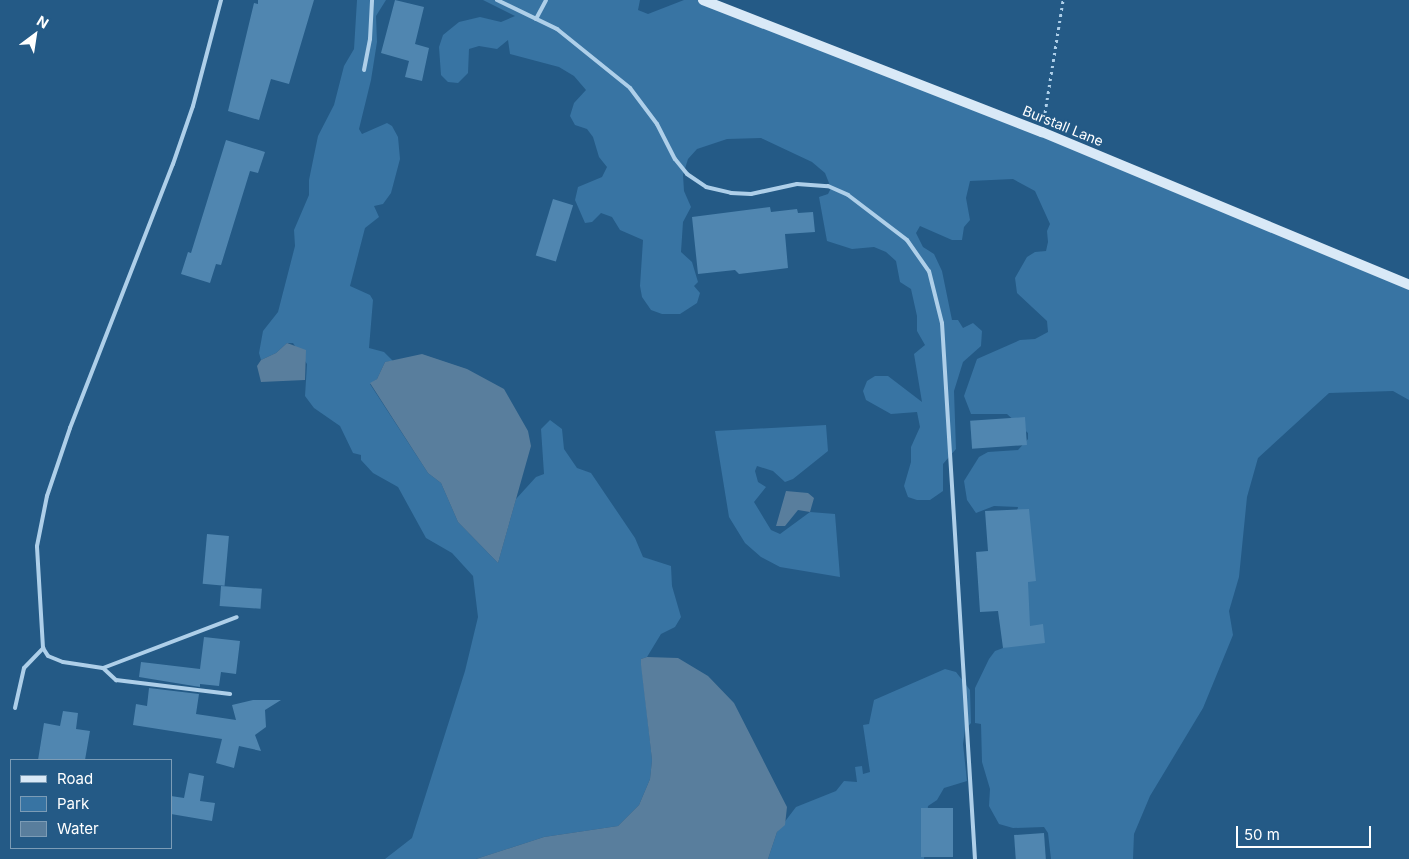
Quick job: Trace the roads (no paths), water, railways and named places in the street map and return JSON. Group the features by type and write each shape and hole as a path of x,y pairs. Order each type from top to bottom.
{"street":[{"name":"Burstall Lane","path":"704,0 1042,132 1409,285"}],"lane":[{"path":"220,0 193,106 173,164 70,428 44,505 37,546 43,648 48,656 63,662 102,668 237,617"},
{"path":"364,70 370,39 372,0"},
{"path":"497,0 536,19 576,43 630,88 646,107 675,159 687,174 706,187 731,194 751,194 797,184 828,186 848,195 907,240 929,271 942,323 975,859"},
{"path":"536,19 546,0"},
{"path":"15,708 24,668 43,648"},
{"path":"102,668 116,680 230,694"}],"water":[{"path":"287,343 306,350 305,380 261,382 257,366 261,360 276,353"},
{"path":"422,354 467,369 504,389 528,431 531,446 498,563 458,522 441,483 428,473 370,383 377,379 385,362"},
{"path":"786,491 808,493 814,498 810,512 798,510 785,526 776,526"},
{"path":"647,657 678,658 708,676 734,703 787,807 785,825 777,832 768,859 476,859 544,837 618,826 639,805 650,779 652,760 641,665 641,659"}]}
